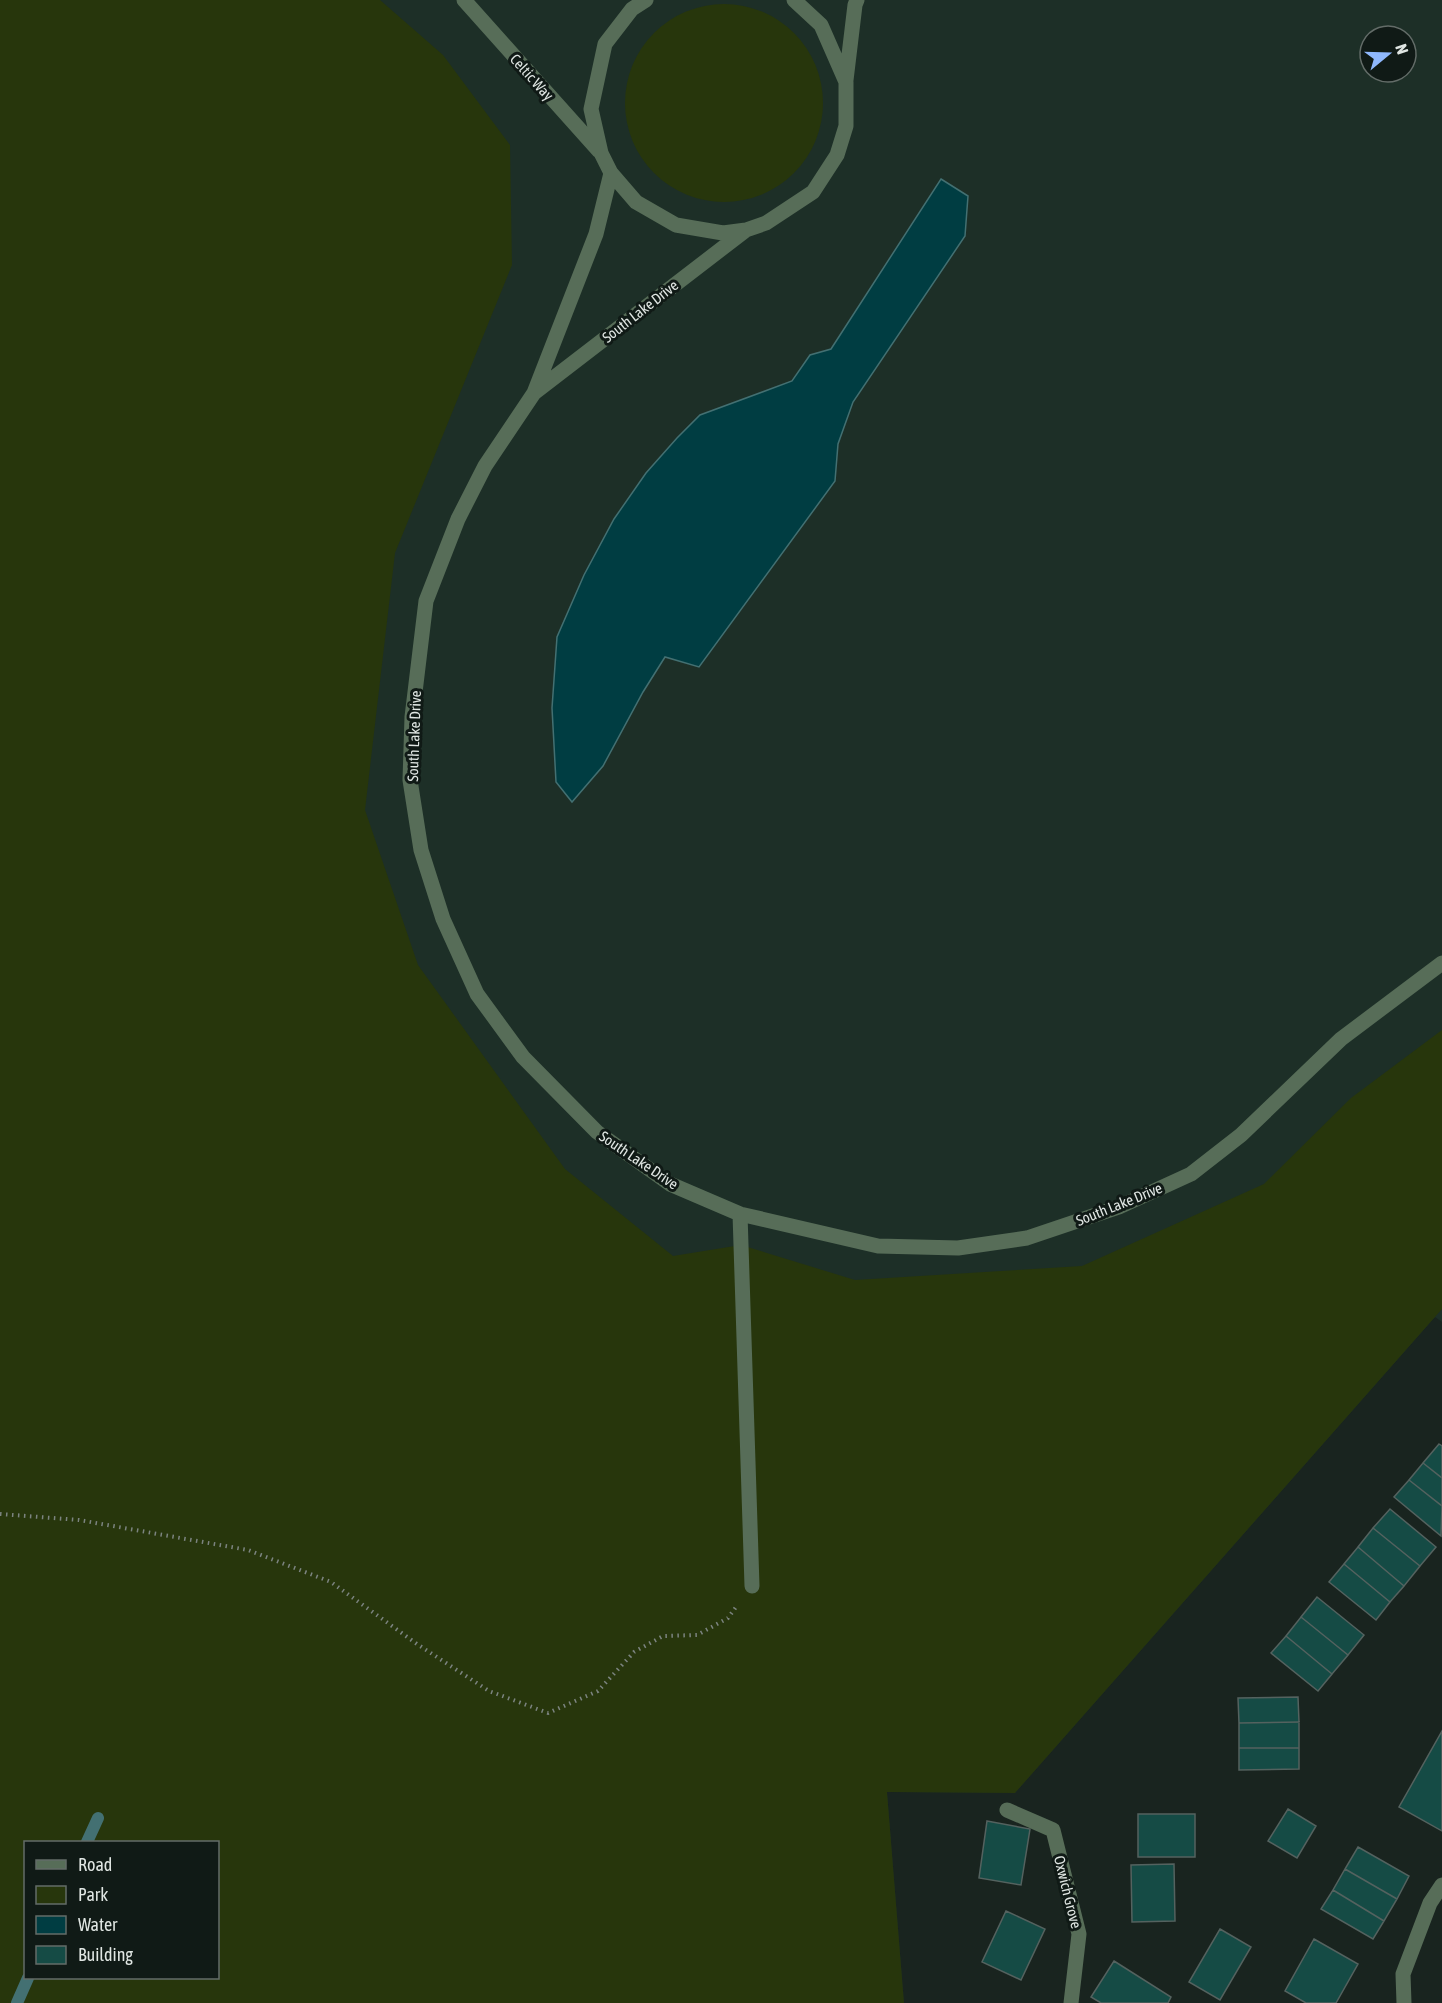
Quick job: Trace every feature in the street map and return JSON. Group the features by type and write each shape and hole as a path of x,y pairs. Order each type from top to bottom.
{"street":[{"name":"Celtic Way","path":"464,0 601,153"},
{"name":"South Lake Drive","path":"646,0 632,9 605,44 591,109 601,153 611,173 636,202 676,225 723,232 746,230 766,223 813,192 837,155 843,136 846,126 846,82 821,25 794,0"},
{"path":"846,82 857,0"},
{"name":"South Lake Drive","path":"611,173 596,234 534,393 485,466 459,519 426,601 412,717 410,780 421,850 443,919 477,994 523,1058 597,1132 670,1184 740,1214 878,1246 958,1248 1027,1238 1119,1207 1191,1174 1241,1135 1341,1039 1442,963"},
{"name":"South Lake Drive","path":"534,393 746,230"},
{"path":"740,1214 752,1586"},
{"name":"Oxwich Grove","path":"1007,1810 1053,1830 1079,1934 1071,2003"},
{"path":"1404,2003 1403,1974 1430,1903 1442,1885"}],"path":[{"path":"0,1514 79,1520 248,1550 331,1582 417,1644 489,1691 548,1713 598,1691 634,1652 663,1636 697,1635 728,1618 752,1586"}],"shaded area":[{"path":"0,0 1442,0 1442,1322 1435,1317 1015,1793 887,1792 904,2003 0,2003"}],"green space":[{"path":"0,0 380,0 443,55 510,145 512,265 395,553 365,810 418,965 565,1169 673,1256 741,1245 855,1280 1082,1266 1264,1184 1351,1098 1442,1030 1442,1309 1015,1793 887,1792 904,2003 0,2003"},
{"path":"714,4 734,4 753,8 771,16 787,26 801,40 819,74 823,103 819,132 811,150 801,166 787,180 753,198 734,202 714,202 695,198 677,190 661,180 647,166 629,132 625,113 625,93 629,74 637,56 647,40 661,26 695,8"}],"water":[{"path":"941,179 968,196 965,236 853,402 838,444 835,481 699,667 665,657 643,692 603,766 572,802 556,782 552,708 557,637 584,575 614,519 646,473 700,415 792,381 810,355 831,349"}],"building":[{"path":"1439,1444 1442,1446 1442,1478 1423,1463"},
{"path":"1423,1463 1442,1478 1442,1506 1409,1480"},
{"path":"1409,1480 1442,1506 1441,1536 1394,1497"},
{"path":"1390,1509 1436,1547 1420,1566 1373,1528"},
{"path":"1373,1528 1420,1566 1404,1586 1358,1547"},
{"path":"1358,1547 1404,1586 1390,1602 1344,1564"},
{"path":"1344,1564 1390,1602 1376,1620 1329,1582"},
{"path":"1317,1597 1364,1635 1348,1655 1301,1617"},
{"path":"1301,1617 1348,1655 1332,1674 1286,1636"},
{"path":"1286,1636 1332,1674 1318,1691 1271,1653"},
{"path":"1298,1697 1299,1722 1239,1723 1238,1698"},
{"path":"1299,1722 1299,1748 1239,1748 1239,1723"},
{"path":"1442,1731 1442,1831 1399,1807"},
{"path":"1239,1748 1299,1748 1299,1769 1239,1770"},
{"path":"1288,1809 1316,1826 1297,1858 1268,1841"},
{"path":"1138,1814 1195,1814 1195,1857 1138,1857"},
{"path":"987,1821 1030,1829 1021,1885 979,1878"},
{"path":"1358,1847 1409,1876 1397,1899 1345,1869"},
{"path":"1174,1864 1175,1921 1132,1922 1131,1865"},
{"path":"1345,1869 1397,1899 1384,1921 1333,1890"},
{"path":"1333,1890 1384,1921 1373,1939 1321,1909"},
{"path":"1006,1911 1045,1929 1021,1980 982,1962"},
{"path":"1220,1929 1251,1947 1220,2000 1189,1982"},
{"path":"1314,1939 1358,1964 1336,2003 1306,2003 1285,1991"},
{"path":"1114,1961 1171,1997 1168,2003 1101,2003 1091,1997"}],"waterway":[{"path":"87,1841 98,1818"},
{"path":"17,2003 28,1979"}]}
